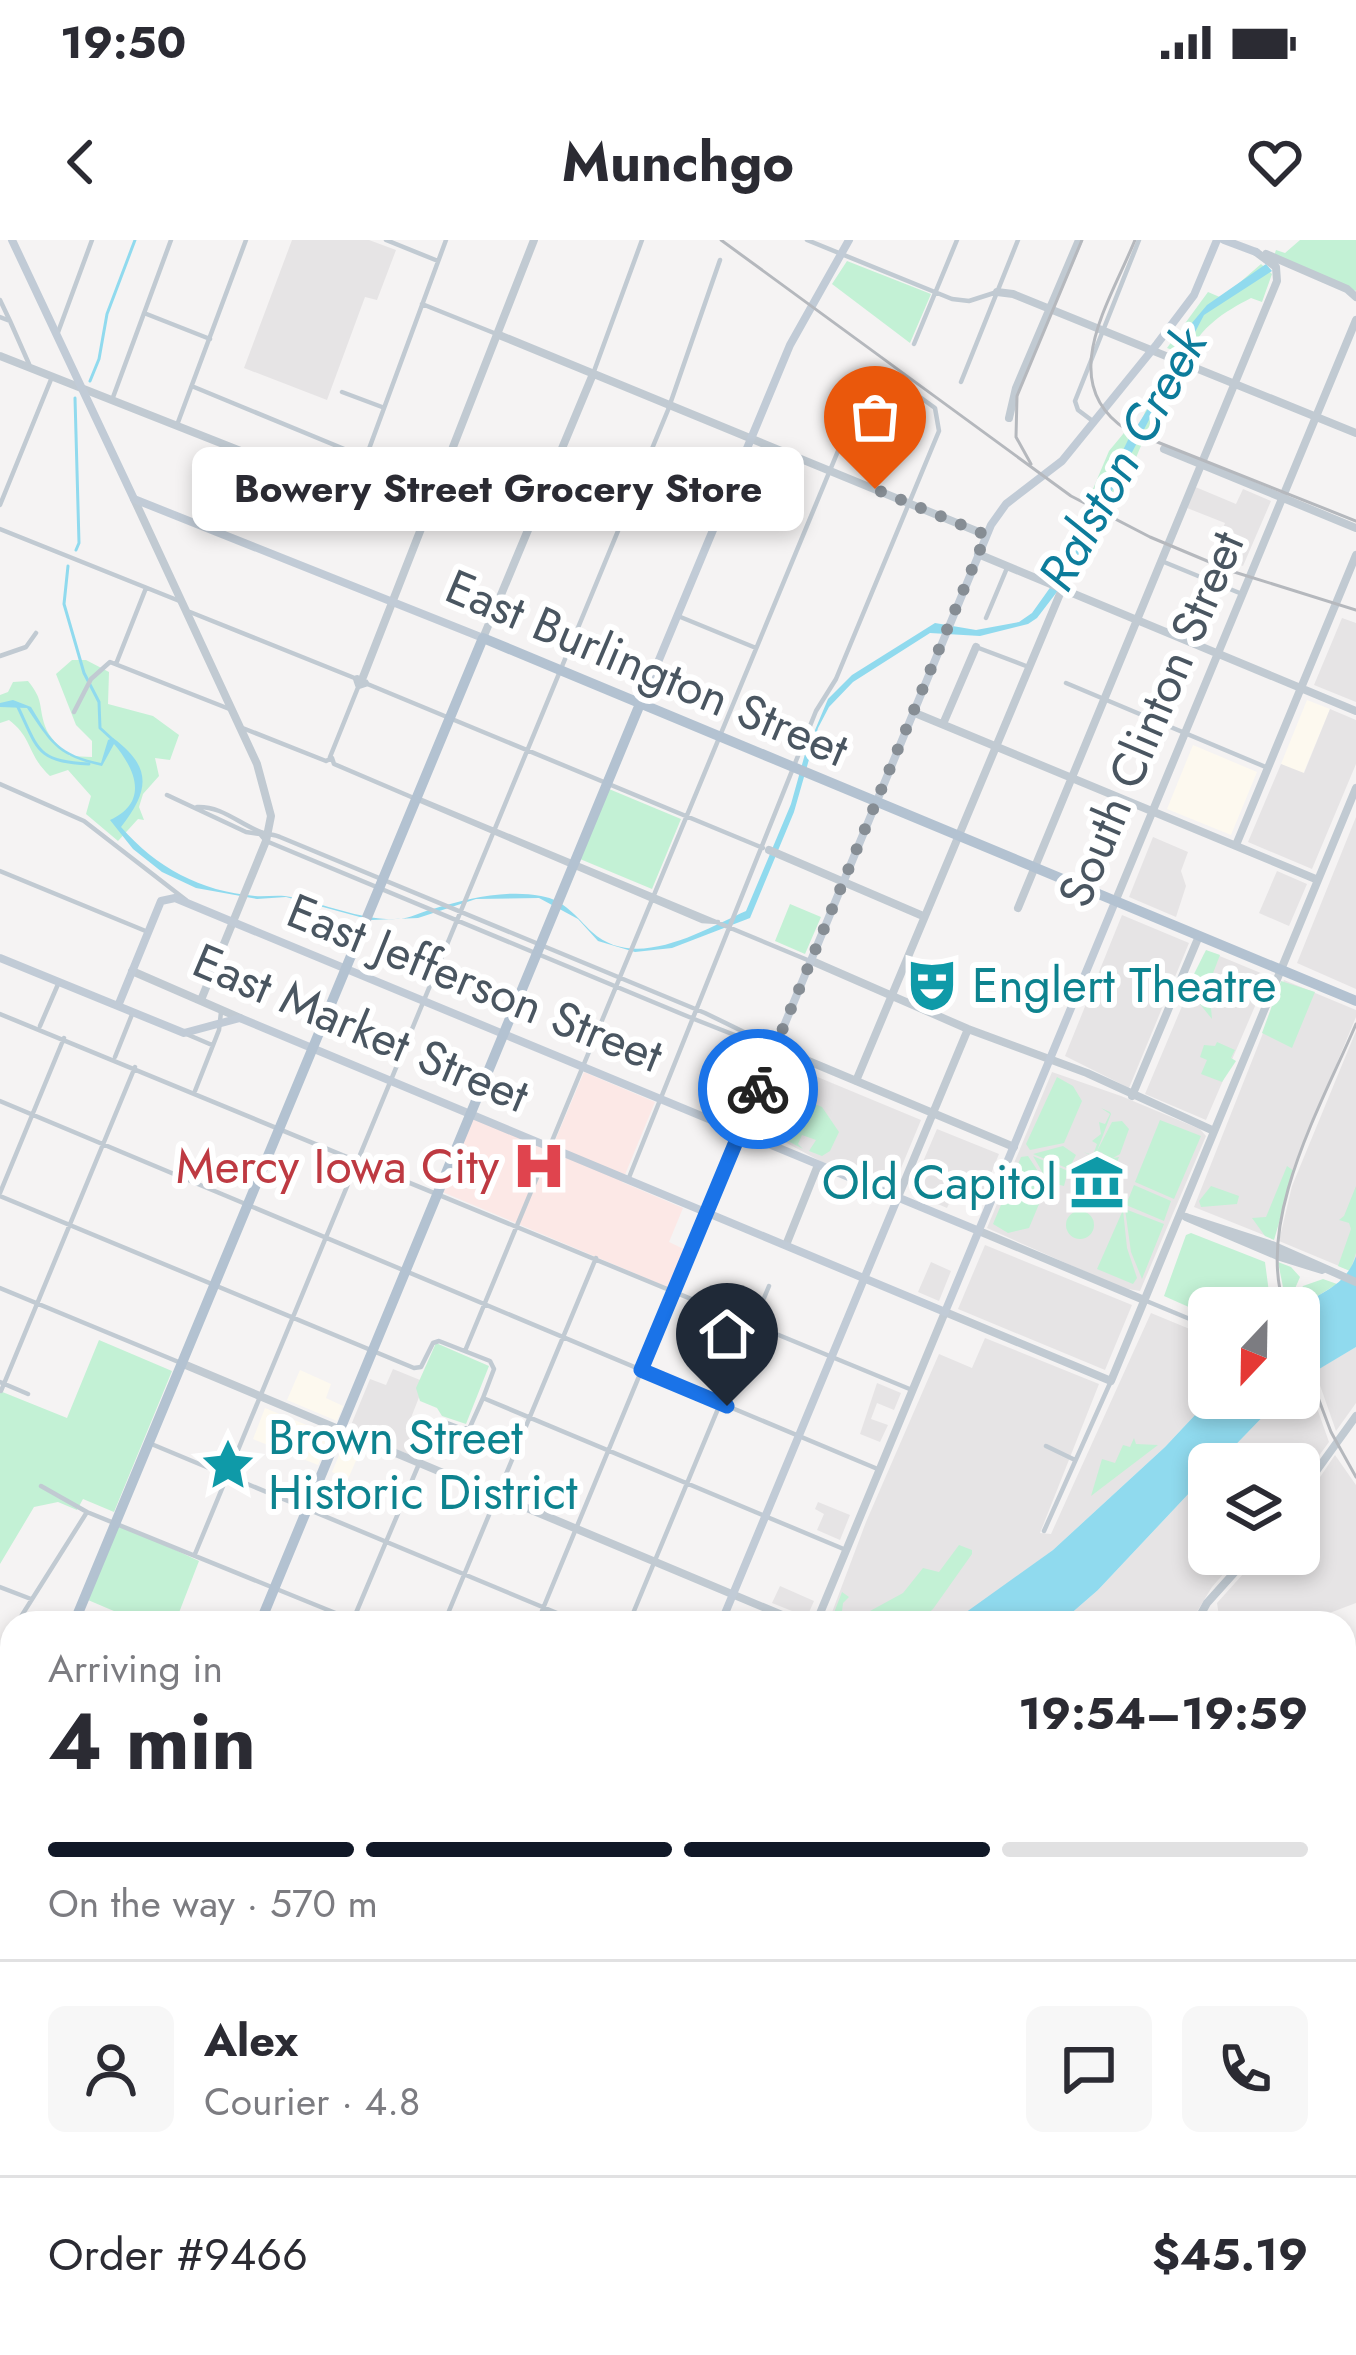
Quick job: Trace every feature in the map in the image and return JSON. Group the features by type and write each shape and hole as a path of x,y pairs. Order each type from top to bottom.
{"main road":[{"path":"13,240 134,499"},
{"path":"265,1611 751,438 802,319 849,240"},
{"path":"707,1212 986,535 1006,505 1062,461 1152,349 1194,295 1220,240 1256,252"},
{"name":"East Burlington Street","path":"134,499 483,638 1356,1001"},
{"path":"79,1611 483,638"},
{"name":"East Jefferson Street","path":"161,900 175,898 202,908 979,1231"},
{"path":"118,1006 161,900"},
{"name":"South Clinton Street","path":"945,1312 1115,902"},
{"path":"0,958 184,1034 240,1018"},
{"name":"East Market Street","path":"240,1018 945,1312"},
{"path":"726,1611 898,1197"}],"street":[{"path":"56,335 92,240"},
{"path":"112,400 171,240"},
{"path":"178,425 246,240"},
{"path":"386,240 438,261"},
{"path":"352,495 446,240"},
{"path":"330,761 534,240"},
{"path":"483,638 593,374 642,240"},
{"path":"807,240 963,301 998,292 1013,294 1356,433"},
{"path":"914,344 957,240"},
{"path":"962,382 1018,240"},
{"path":"1009,418 1016,388 1079,240"},
{"path":"1094,422 1078,410 1075,401 1139,240"},
{"path":"1256,252 1356,297"},
{"path":"1256,252 1276,267 1277,281"},
{"path":"196,1555 529,750 668,405 720,260"},
{"path":"1018,908 1277,281 1283,273 1298,268"},
{"path":"0,300 32,369"},
{"path":"422,304 986,535"},
{"path":"144,313 210,339"},
{"path":"0,317 10,321"},
{"name":"South Clinton Street","path":"1115,902 1356,320"},
{"path":"0,356 423,524"},
{"path":"1245,359 1243,377 1255,393"},
{"path":"0,505 52,377"},
{"path":"465,1351 867,382 902,384 938,412 939,431 836,677 816,711 803,772 730,925 628,1180"},
{"path":"192,386 366,458"},
{"path":"342,392 384,408"},
{"path":"1324,395 1325,411 1341,426"},
{"path":"1164,449 1356,528"},
{"path":"134,499 257,764 271,812 267,836 201,1000"},
{"path":"0,529 923,916"},
{"path":"978,554 1356,711"},
{"path":"1236,845 1356,555"},
{"path":"1162,561 1242,594"},
{"path":"986,618 1007,566"},
{"path":"116,664 146,588"},
{"path":"856,1081 1062,589"},
{"path":"677,616 756,648"},
{"path":"0,656 26,647 36,633"},
{"path":"943,724 976,647 1026,666"},
{"path":"74,712 104,664 116,664 232,710"},
{"path":"1066,683 1268,768"},
{"path":"915,712 1318,880"},
{"path":"240,727 652,896 702,921 730,925 968,1030 1087,1073 1214,1131"},
{"name":"East Jefferson Street","path":"0,784 84,821 202,908"},
{"path":"1044,1531 1184,1216 1214,1131 1356,788"},
{"path":"167,795 458,921 619,977 1014,1147"},
{"path":"0,872 148,932"},
{"path":"154,876 164,888 161,900"},
{"path":"381,884 462,912 694,1019 775,1047"},
{"path":"1132,1096 1198,936"},
{"name":"East Market Street","path":"132,971 240,1018"},
{"path":"40,1028 59,982"},
{"path":"194,1092 223,1020 212,1005"},
{"path":"114,1059 133,1012"},
{"path":"0,1014 912,1390"},
{"path":"898,1197 968,1030"},
{"path":"184,1034 213,1046"},
{"path":"64,1038 0,1195 419,1368 436,1341 493,1366 468,1429 442,1421 436,1424 359,1611"},
{"path":"28,1394 2,1385 135,1067"},
{"path":"0,1102 880,1470"},
{"path":"786,1245 818,1165"},
{"path":"542,1611 707,1212"},
{"path":"1184,1216 1272,1245 1356,1282"},
{"name":"East Jefferson Street","path":"979,1231 1144,1300"},
{"path":"449,1611 596,1258"},
{"path":"633,1611 769,1286"},
{"path":"0,1288 773,1611"},
{"path":"1144,1300 1188,1319"},
{"path":"821,1611 945,1312"},
{"name":"East Market Street","path":"945,1312 1111,1381"},
{"path":"483,1398 846,1550"},
{"path":"1320,1467 1356,1416"},
{"path":"148,1443 552,1611"},
{"path":"1046,1446 1074,1459"},
{"path":"41,1486 87,1512 330,1611"},
{"path":"24,1611 87,1512"},
{"path":"1203,1610 1233,1575"},
{"path":"0,1587 31,1600"}],"shaded area":[{"path":"292,240 369,240 396,250 377,300 365,297 327,400 244,368"},
{"path":"1193,486 1236,504 1243,489 1271,501 1243,566 1213,554 1225,523 1187,508"},
{"path":"1342,618 1356,623 1356,702 1314,685"},
{"path":"1307,700 1330,709 1303,774 1281,764"},
{"path":"1330,709 1356,720 1356,764 1312,869 1248,842 1281,764 1304,773"},
{"path":"1193,745 1257,772 1231,835 1167,809"},
{"path":"1356,817 1356,989 1297,963"},
{"path":"1153,837 1188,852 1181,871 1186,886 1176,917 1129,897"},
{"path":"1277,871 1307,884 1289,926 1259,913"},
{"path":"1122,915 1189,943 1129,1088 1065,1056"},
{"path":"1210,952 1268,976 1206,1120 1145,1094 1204,954"},
{"path":"1284,980 1356,1010 1356,1017 1283,1193 1274,1239 1194,1207"},
{"path":"1356,1031 1356,1256 1351,1271 1279,1241 1292,1186"},
{"path":"747,1047 764,1054 751,1086 735,1079"},
{"path":"779,1061 921,1120 894,1185 822,1162 753,1125"},
{"name":"Mercy Iowa City","path":"584,1072 655,1102 622,1182 683,1208 669,1242 688,1251 672,1289 440,1191 472,1117 551,1150"},
{"path":"1052,1072 1121,1096 1200,1129 1206,1136 1140,1291 1122,1288 987,1228"},
{"path":"937,1129 999,1154 980,1201 955,1191 947,1208 910,1192"},
{"path":"985,1245 1132,1305 1105,1370 958,1309"},
{"path":"931,1262 951,1271 939,1301 918,1292"},
{"path":"1151,1313 1188,1328 1191,1419 1053,1550 970,1611 833,1611 939,1354 972,1368 985,1338 1099,1384 1040,1533 1051,1534"},
{"path":"1356,1347 1356,1403 1336,1431 1320,1385 1320,1368"},
{"path":"393,1369 425,1382 407,1428 422,1435 413,1456 349,1430 370,1379 386,1385"},
{"path":"300,1370 331,1384 326,1398 343,1406 337,1421 287,1400"},
{"path":"877,1383 901,1393 894,1410 877,1403 871,1419 888,1425 880,1442 860,1434"},
{"path":"265,1408 331,1435 318,1465 253,1439"},
{"path":"1320,1417 1329,1442 1320,1454 1320,1443 1237,1443 1261,1419"},
{"path":"345,1441 361,1449 348,1479 332,1472"},
{"path":"1335,1455 1356,1485 1356,1603 1335,1611 1218,1611 1217,1603 1242,1575 1320,1575 1320,1477"},
{"path":"1188,1494 1188,1575 1223,1575 1197,1611 1074,1611"},
{"path":"818,1502 850,1515 840,1540 817,1530 824,1514 815,1509"},
{"path":"780,1586 814,1601 810,1611 792,1611 772,1603"}],"green space":[{"path":"1300,240 1356,240 1356,291 1274,256 1276,250 1285,253"},
{"path":"847,261 931,294 910,343 832,284"},
{"path":"1261,264 1272,274 1262,302 1251,298 1222,315 1199,337 1188,356 1167,348 1208,292 1222,298"},
{"path":"1168,362 1181,369 1179,376 1143,441 1114,510 1090,496 1109,451 1128,428 1137,430"},
{"path":"1079,515 1094,526 1069,586 1054,579"},
{"path":"72,660 86,660 109,672 108,704 153,716 179,735 170,760 155,758 159,776 143,794 139,807 144,820 138,819 118,841 86,814 91,796 68,770 50,776 17,727 9,720 0,723 0,695 13,682 28,681 39,698 52,739 70,756 92,757 92,741 76,725 56,674"},
{"path":"609,789 681,819 652,889 580,859"},
{"path":"790,904 821,917 805,954 775,941"},
{"path":"1206,950 1220,955 1203,989 1208,992 1204,1004 1211,1008 1212,1019 1199,1003 1204,981 1193,976"},
{"path":"1281,981 1315,992 1292,1048 1262,1033"},
{"path":"1217,1042 1235,1050 1231,1058 1236,1061 1222,1082 1201,1074 1207,1060 1200,1057 1204,1045"},
{"path":"1057,1077 1073,1086 1082,1101 1064,1143 1030,1150 1026,1144"},
{"path":"803,1099 822,1107 839,1132 830,1151 822,1156 809,1151 816,1140 802,1135 798,1144 803,1149 786,1140"},
{"path":"1101,1108 1111,1114 1097,1151 1112,1122 1122,1121 1129,1129 1120,1154 1113,1158 1119,1157 1116,1165 1101,1152 1096,1157 1083,1152 1093,1155 1097,1144 1092,1141 1101,1134 1099,1122 1105,1124 1110,1114"},
{"path":"1160,1120 1201,1136 1174,1199 1135,1182"},
{"path":"1063,1146 1076,1155 1069,1169 1033,1154"},
{"path":"1028,1156 1047,1185 1029,1228 1008,1233 993,1224 1021,1157"},
{"path":"1033,1156 1068,1171 1064,1186 1048,1182"},
{"path":"1287,1166 1294,1171 1274,1240 1252,1218 1266,1217"},
{"path":"1134,1185 1171,1201 1164,1221 1126,1205"},
{"path":"1211,1186 1239,1196 1237,1204 1201,1207 1199,1201"},
{"path":"1356,1186 1356,1253 1350,1271 1338,1266 1351,1229 1339,1220"},
{"path":"1125,1209 1164,1224 1142,1279 1131,1252"},
{"path":"1123,1210 1127,1248 1137,1278 1133,1284 1097,1269"},
{"path":"1080,1211 1090,1215 1094,1225 1090,1235 1080,1239 1070,1235 1066,1225 1070,1215"},
{"path":"1186,1235 1265,1262 1268,1287 1188,1287 1188,1307 1164,1296"},
{"path":"1278,1262 1300,1277 1296,1287 1283,1287"},
{"path":"1323,1279 1337,1284 1320,1294 1320,1287 1303,1286"},
{"path":"99,1340 172,1371 114,1512 83,1499 77,1510 58,1502 34,1507 0,1564 0,1391 67,1418"},
{"path":"436,1343 489,1366 466,1424 420,1401 416,1388"},
{"path":"1134,1438 1136,1444 1158,1445 1091,1496 1102,1459 1115,1463 1123,1445 1130,1447"},
{"path":"116,1522 199,1561 180,1611 114,1611 88,1600"},
{"path":"959,1545 972,1550 972,1554 933,1609 870,1611 903,1593 923,1568 939,1572"},
{"path":"842,1592 849,1597 842,1611 835,1611"}],"water":[{"name":"Ralston Creek","path":"1266,264 1272,271 1204,315 1063,584 1037,618 980,636 930,633 853,682 829,707 818,728 794,812 750,918 672,948 635,952 598,941 578,919 539,898 476,899 418,918 400,919 472,899 528,894 557,901 609,943 649,948 690,937 746,911 828,699 852,675 935,623 976,630 1019,622 1032,613 1069,561 1128,440 1167,379 1170,360 1186,330 1207,305"},
{"path":"13,700 31,707 51,738 75,755 101,763 108,740 113,738 126,749 142,780 137,802 121,827 181,875 235,893 286,896 358,915 395,919 371,920 286,897 257,899 196,888 162,872 133,849 110,820 130,804 135,785 114,744 102,766 75,758 50,740 27,708 0,707 0,703"},
{"path":"1356,1256 1356,1347 1320,1368 1320,1294 1339,1282"},
{"path":"1191,1419 1261,1419 1237,1443 1188,1443 1188,1494 1074,1611 968,1611 1053,1550"}],"waterway":[{"name":"Ralston Creek","path":"90,381 107,314 135,240"},
{"name":"Ralston Creek","path":"75,398 76,550"},
{"name":"Ralston Creek","path":"68,566 64,604 84,673 99,702 100,728 112,739"},
{"name":"Ralston Creek","path":"17,705 41,751 58,760 89,764"}],"railway":[{"path":"721,240 1071,496 1231,571 1356,610"},
{"path":"1031,464 1016,437 1017,396 1082,240"},
{"path":"1135,240 1094,341 1094,389 1105,411 1127,430 1356,521"},
{"path":"1281,1287 1278,1239 1285,1201 1310,1126 1356,1024"},
{"path":"1320,1403 1356,1477"}],"way so far":[{"path":"758,1089 986,535 875,489"}],"place":[{"name":"Bowery Street Grocery Store","path":"875,489"},
{"name":"Englert Theatre","path":"932,985"},
{"name":"Mercy Iowa City","path":"539,1166"},
{"name":"Old Capitol","path":"1097,1182"},
{"name":"Brown Street Historic District","path":"228,1465"}],"route":[{"path":"727,1406 641,1370 758,1089"}]}
